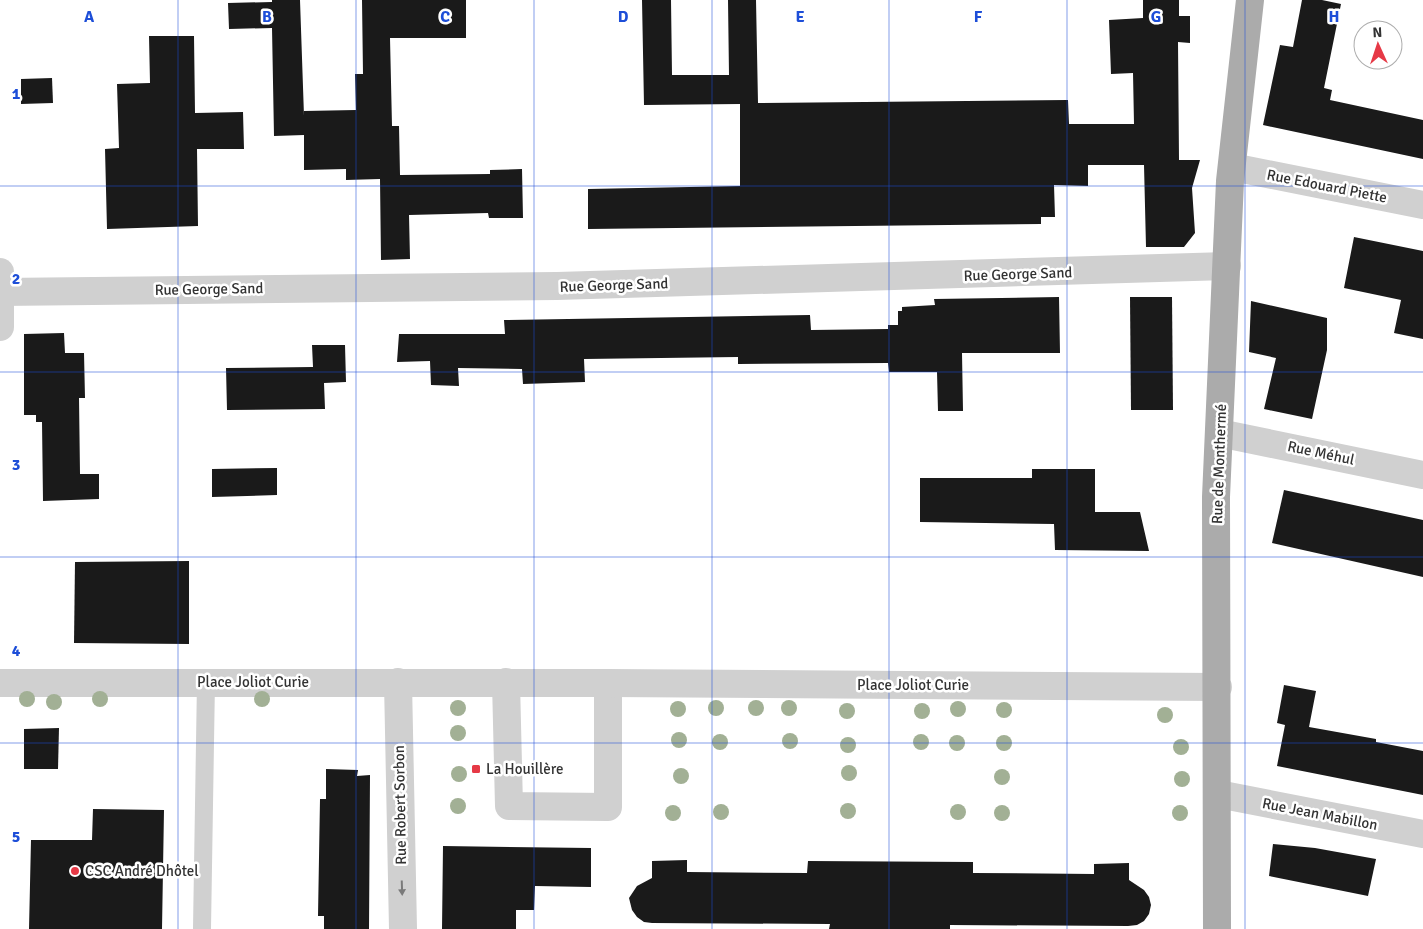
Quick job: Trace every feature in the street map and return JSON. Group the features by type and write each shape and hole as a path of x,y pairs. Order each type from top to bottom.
{"main road":[{"name":"Rue de Monthermé","path":"1217,929 1218,688 1216,497 1232,166 1250,0"}],"street":[{"name":"Rue Edouard Piette","path":"1232,166 1423,205"},
{"name":"Rue George Sand","path":"0,292 557,286 1227,266"},
{"path":"0,272 0,327"},
{"name":"Rue Méhul","path":"1219,433 1423,474"},
{"name":"Place Joliot Curie","path":"0,683 206,681 506,682 1218,688"},
{"name":"Rue Robert Sorbon","path":"398,682 403,929"},
{"path":"506,682 509,806 608,807 608,683"},
{"name":"Rue Jean Mabillon","path":"1218,794 1423,834"}],"lane":[{"path":"202,929 206,681"}],"building":[{"path":"272,0 300,0 304,116 304,111 356,110 355,74 363,74 362,0 466,0 466,38 390,38 392,126 399,126 400,175 490,174 490,170 522,169 523,218 489,218 488,213 409,215 410,259 381,260 380,179 346,180 346,169 304,170 304,135 274,136 272,28 229,29 228,3 272,2"},
{"path":"642,0 671,0 672,75 729,75 728,0 756,0 758,103 1068,100 1069,124 1134,124 1133,73 1111,74 1109,20 1143,18 1143,0 1179,0 1179,16 1190,16 1190,43 1178,42 1179,160 1200,160 1192,188 1195,233 1184,247 1146,247 1144,165 1088,165 1088,186 1054,185 1055,217 1041,217 1041,224 588,229 588,189 740,186 740,104 644,105"},
{"path":"1302,0 1322,0 1341,4 1324,88 1332,90 1330,100 1423,120 1423,159 1263,125 1280,45 1293,47"},
{"path":"149,36 194,36 195,113 243,112 244,149 197,149 198,226 107,229 105,149 119,148 117,84 150,83"},
{"path":"52,78 53,103 21,104 21,79"},
{"path":"1354,237 1423,251 1423,339 1394,333 1401,300 1344,288"},
{"path":"1059,297 1060,353 962,353 963,411 938,411 937,372 889,372 888,363 738,364 738,357 584,359 585,382 523,384 522,369 458,368 459,386 431,385 430,361 397,362 399,334 505,334 504,320 810,315 811,330 888,329 888,325 898,325 898,311 902,311 902,307 935,305 934,299"},
{"path":"1130,297 1172,297 1173,410 1131,410"},
{"path":"1251,301 1327,318 1327,350 1312,419 1264,409 1276,358 1249,352"},
{"path":"64,333 65,353 84,353 85,398 79,398 80,474 99,474 99,499 43,501 42,422 36,422 36,415 24,415 24,334"},
{"path":"312,345 345,345 346,382 324,383 325,409 227,410 226,368 313,367"},
{"path":"277,468 277,495 212,497 212,469"},
{"path":"1032,469 1095,469 1095,512 1140,512 1149,551 1055,550 1054,524 920,522 920,478 1032,478"},
{"path":"1284,490 1423,520 1423,577 1272,543"},
{"path":"189,561 189,644 74,643 75,562"},
{"path":"1284,685 1316,691 1309,727 1376,739 1376,742 1423,751 1423,795 1277,766 1285,725 1277,723"},
{"path":"59,728 58,769 24,769 24,729"},
{"path":"326,769 358,770 357,776 370,775 369,929 324,929 324,916 318,916 320,799 326,799"},
{"name":"CSC André Dhôtel","path":"93,809 164,810 162,929 29,929 31,840 92,840"},
{"path":"1273,844 1315,848 1376,859 1368,896 1269,876"},
{"path":"443,846 591,848 591,887 535,886 534,910 516,910 516,929 442,929"},
{"path":"687,860 687,872 807,873 808,861 973,862 973,873 1094,874 1094,864 1129,863 1129,880 1144,890 1149,897 1151,905 1149,914 1144,921 1137,925 1128,926 950,925 950,929 829,929 830,924 652,923 644,922 637,917 632,910 629,898 637,886 652,878 652,861"}],"place":[{"name":"La Houillère","path":"476,769"},
{"name":"CSC André Dhôtel","path":"75,871"}]}
